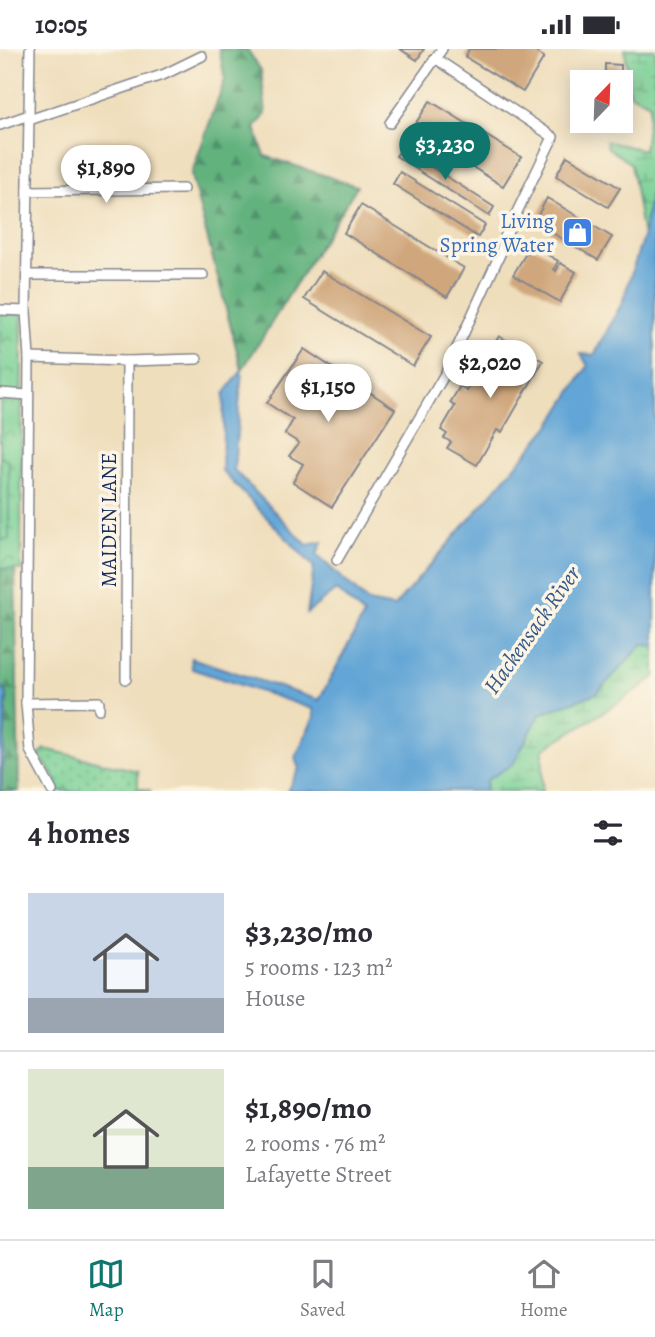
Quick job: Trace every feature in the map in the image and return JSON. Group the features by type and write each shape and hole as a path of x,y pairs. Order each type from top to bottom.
{"street":[{"path":"30,49 26,311 29,358 26,703 30,750 52,791"},
{"path":"390,123 442,49"},
{"path":"0,125 165,74 202,56"},
{"path":"337,560 446,372 501,252 505,237 553,137 435,58"},
{"path":"28,191 183,189"},
{"path":"27,275 203,275"},
{"path":"0,310 26,311"},
{"path":"29,358 127,361 197,359"},
{"name":"MAIDEN LANE","path":"126,679 127,361"},
{"path":"0,393 28,395"},
{"path":"26,703 99,702 99,709"}],"green space":[{"path":"219,49 247,49 261,70 266,114 255,128 265,156 357,186 242,370 191,175 225,79"},
{"path":"625,49 655,49 655,168 643,237 631,164 608,148 606,141 644,150 650,104 634,96 634,70 627,70"},
{"path":"0,313 22,314 21,570 0,568"},
{"path":"0,458 9,462 9,539 0,540"},
{"path":"0,568 15,569 19,791 1,791 7,694 0,685"},
{"path":"643,644 655,647 655,677 543,749 542,791 485,791 487,780 513,763 540,714 597,693"},
{"path":"45,749 138,771 138,788 152,791 59,791 54,776 39,755"}],"water":[{"name":"Hackensack River","path":"655,168 655,647 643,644 597,693 540,714 513,764 487,780 485,791 287,791 299,769 295,758 314,717 313,709 192,669 191,658 319,700 364,615 336,590 307,613 314,567 222,471 224,394 242,370 234,470 307,545 322,542 317,555 368,602 394,607 549,427 588,366 581,354 594,355 622,303 643,237"},
{"path":"0,685 7,694 1,791 0,791"}],"building":[{"path":"400,49 424,49 417,60"},
{"path":"469,49 539,49 537,53 544,57 523,92 465,57"},
{"path":"605,64 621,65 621,70 605,70"},
{"path":"430,101 521,157 503,186 412,129"},
{"path":"402,148 494,207 489,216 396,156"},
{"path":"567,156 620,188 608,207 556,176"},
{"path":"400,172 485,225 478,237 393,184"},
{"path":"547,198 612,237 598,260 534,222"},
{"path":"361,205 464,268 447,297 344,233"},
{"path":"531,245 558,261 554,269 556,271 560,263 576,272 560,302 513,275"},
{"path":"322,271 431,337 413,366 304,299"},
{"path":"499,336 543,361 502,432 497,430 477,465 447,448 451,442 444,438 447,434 441,430 455,406 450,403 460,386 467,391"},
{"path":"304,349 395,409 332,507 293,482 303,464 289,456 299,443 285,434 293,420 267,403"}],"place":[{"name":"Living Spring Water","path":"577,233"}]}
